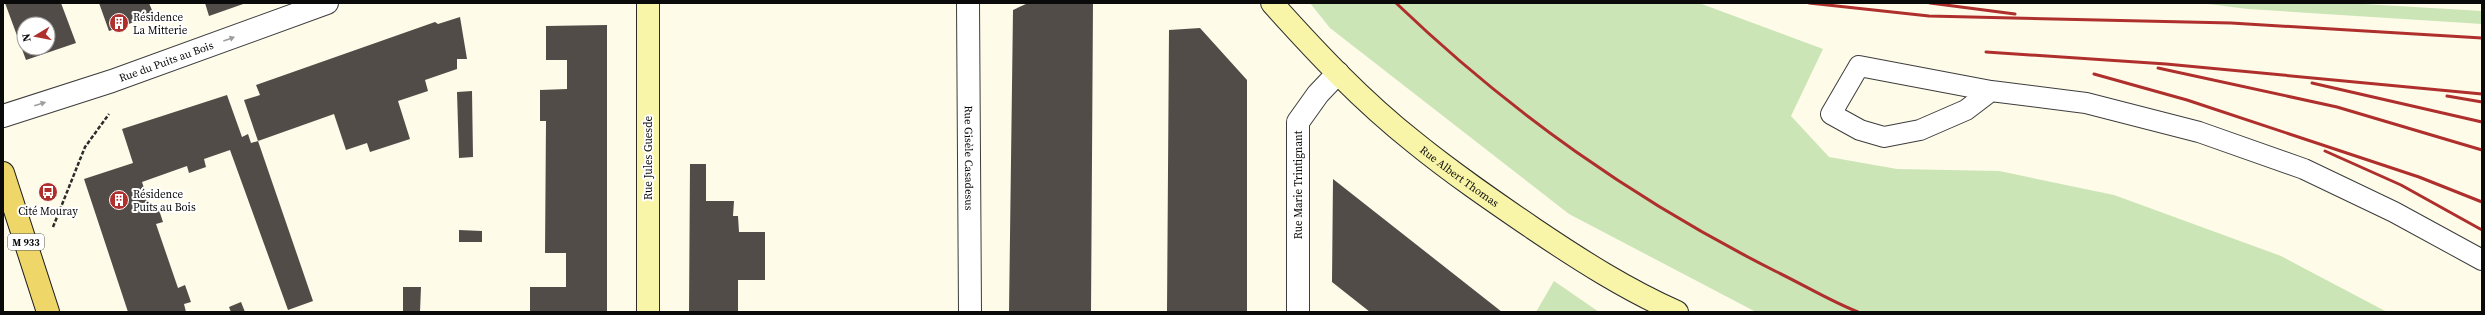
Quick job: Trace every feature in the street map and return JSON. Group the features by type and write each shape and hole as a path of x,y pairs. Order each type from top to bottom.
{"main road":[{"name":"M 933","path":"3,173 48,312"}],"street":[{"name":"Rue du Puits au Bois","path":"3,116 112,81 327,3"},
{"name":"Rue Jules Guesde","path":"648,3 648,312"},
{"name":"Rue Gisèle Casadesus","path":"968,3 970,312"},
{"name":"Rue Albert Thomas","path":"1272,3 1338,73 1414,142 1503,208 1617,282 1677,312"},
{"name":"Rue Marie Trintignant","path":"1298,312 1298,122 1318,94 1338,73"}],"lane":[{"path":"1991,91 1966,110 1920,130 1884,137 1860,130 1831,114 1859,66 1991,91 2086,103 2199,132 2304,169 2394,212 2482,260"}],"path":[{"path":"53,227 85,147 114,108"}],"green space":[{"path":"1310,3 1699,3 1823,49 1791,116 1829,157 1897,169 1999,171 2114,195 2281,256 2387,312 1756,312 1569,214 1330,28"},
{"path":"2200,3 2347,3 2482,11 2482,24 2248,9"},
{"path":"1554,281 1599,312 1536,312"}],"building":[{"path":"5,3 61,3 76,43 56,50 56,16 16,16 16,33"},
{"name":"Résidence La Mitterie","path":"99,3 149,3 154,15 109,31"},
{"path":"205,3 246,3 209,16"},
{"path":"1028,3 1093,3 1091,312 1009,312 1013,10"},
{"path":"460,17 467,59 457,59 457,69 425,80 428,91 398,101 410,139 370,152 367,143 346,150 334,114 258,141 244,100 260,95 256,85 435,22 438,24"},
{"path":"607,25 607,312 530,312 530,287 566,287 566,253 545,253 546,121 540,121 540,90 567,89 567,60 546,60 546,26"},
{"path":"1200,28 1247,80 1247,312 1167,312 1169,30"},
{"path":"25,56 38,56 26,60"},
{"path":"472,91 473,157 459,158 457,92"},
{"name":"Résidence Puits au Bois","path":"227,95 242,137 248,134 251,143 258,141 313,301 288,310 230,150 204,159 206,167 189,173 187,166 142,182 150,206 157,204 163,222 156,224 178,288 185,285 191,302 184,304 186,312 128,312 84,179 133,163 122,129"},
{"path":"690,164 706,164 706,201 734,201 733,216 738,216 739,232 765,232 765,280 738,280 738,312 689,312"},
{"path":"1333,179 1502,312 1370,312 1332,282"},
{"path":"459,230 482,231 482,242 459,242"},
{"path":"403,287 421,287 420,312 403,312"},
{"path":"241,302 245,312 231,312 229,307"}],"railway":[{"path":"1396,3 1484,81 1576,152 1673,215 1724,244 1827,298 1858,312"},
{"path":"1809,3 1929,16 2231,23 2482,38"},
{"path":"1930,3 2015,14"},
{"path":"1986,52 2166,64 2482,94"},
{"path":"2158,68 2337,107 2482,150"},
{"path":"2094,74 2187,100 2419,177 2482,202"},
{"path":"2312,83 2482,122"},
{"path":"2447,96 2482,102"},
{"path":"2325,151 2401,185 2482,230"}],"place":[{"name":"Résidence La Mitterie","path":"119,23"},
{"name":"Cité Mouray","path":"48,192"},
{"name":"Résidence Puits au Bois","path":"119,200"}]}
